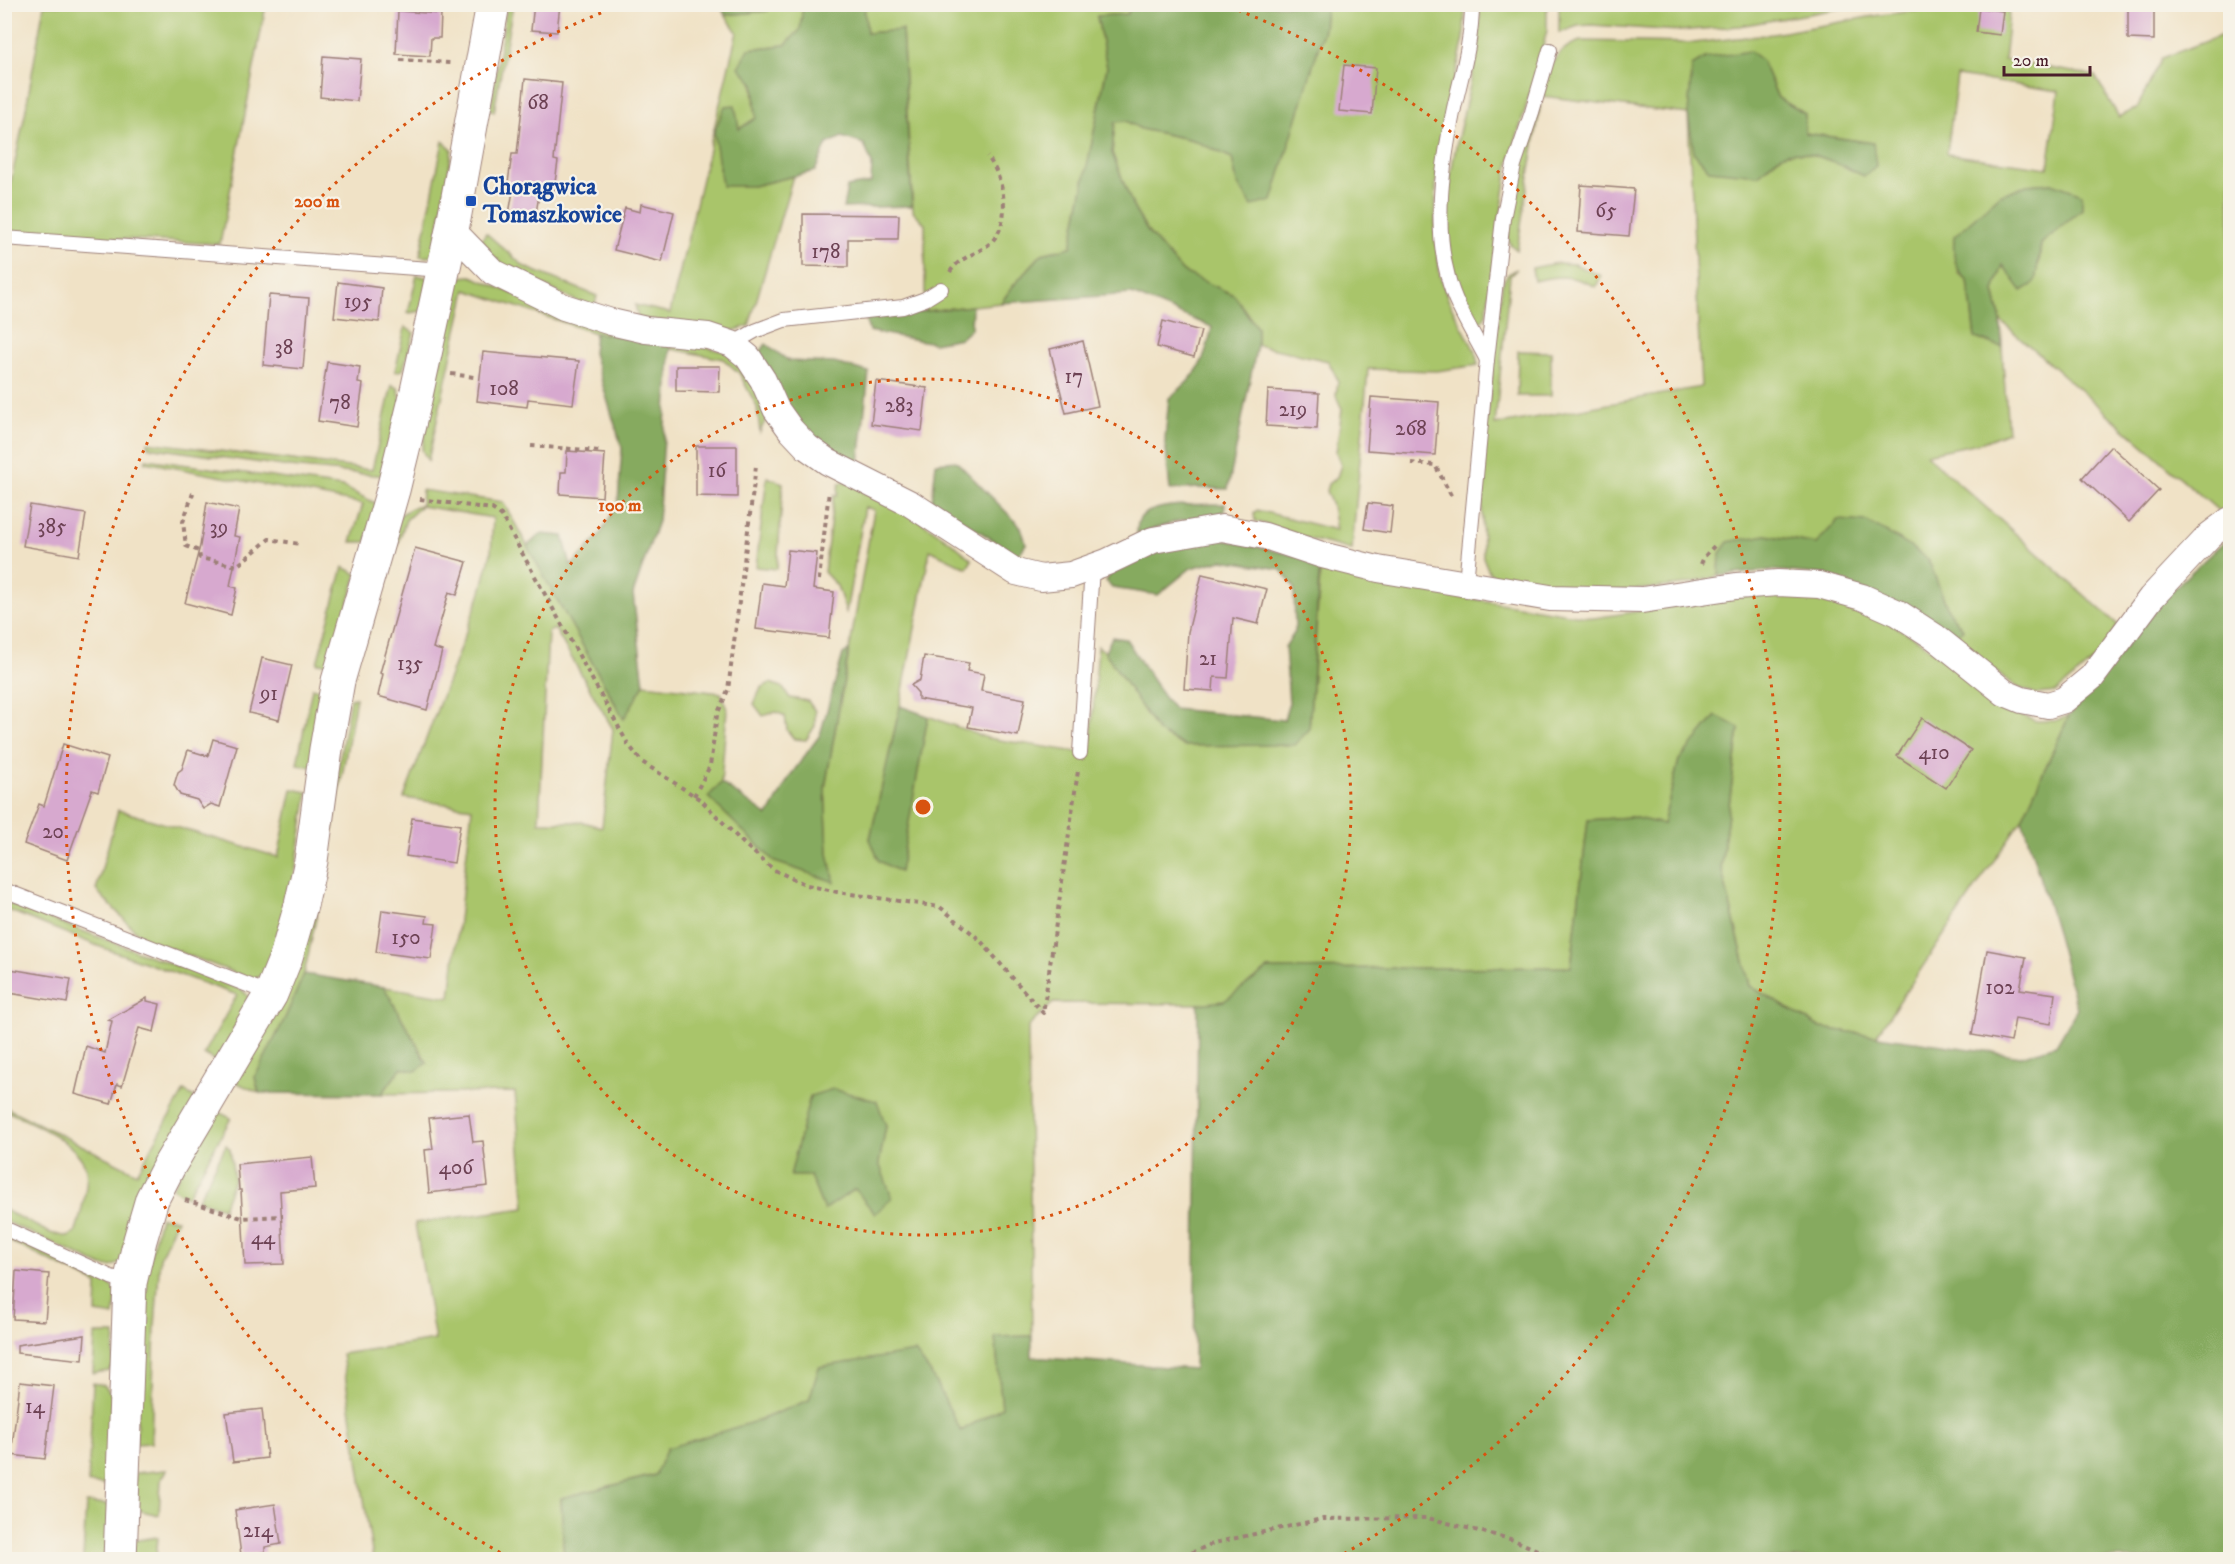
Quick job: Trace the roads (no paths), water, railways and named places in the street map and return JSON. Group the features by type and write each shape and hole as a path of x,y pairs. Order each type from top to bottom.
{"street":[{"path":"120,1560 130,1283 140,1240 152,1199 169,1166 271,994 286,957 301,905 311,861 338,681 393,490 452,230 493,4"},
{"path":"452,230 493,272 564,307 646,330 708,336 732,344 748,357 763,380 776,409 807,447 828,462 911,504 1016,572 1041,578 1071,575 1092,568 1153,540 1222,528 1264,536 1322,555 1378,569 1550,598 1642,600 1736,586 1778,583 1819,585 1862,597 1898,613 1935,637 2005,693 2022,700 2049,705 2064,700 2092,677 2151,598 2210,535 2230,520"}],"lane":[{"path":"1472,4 1472,26 1466,61 1446,150 1441,237 1451,285 1487,360"},
{"path":"1466,583 1503,219 1514,165 1550,50"},
{"path":"4,238 443,270"},
{"path":"732,344 784,320 903,307 925,299 941,289"},
{"path":"1080,753 1092,568"},
{"path":"4,890 271,994"},
{"path":"4,1228 111,1277 130,1283"}],"place":[{"name":"Chorągwica Tomaszkowice","path":"471,201"}]}
